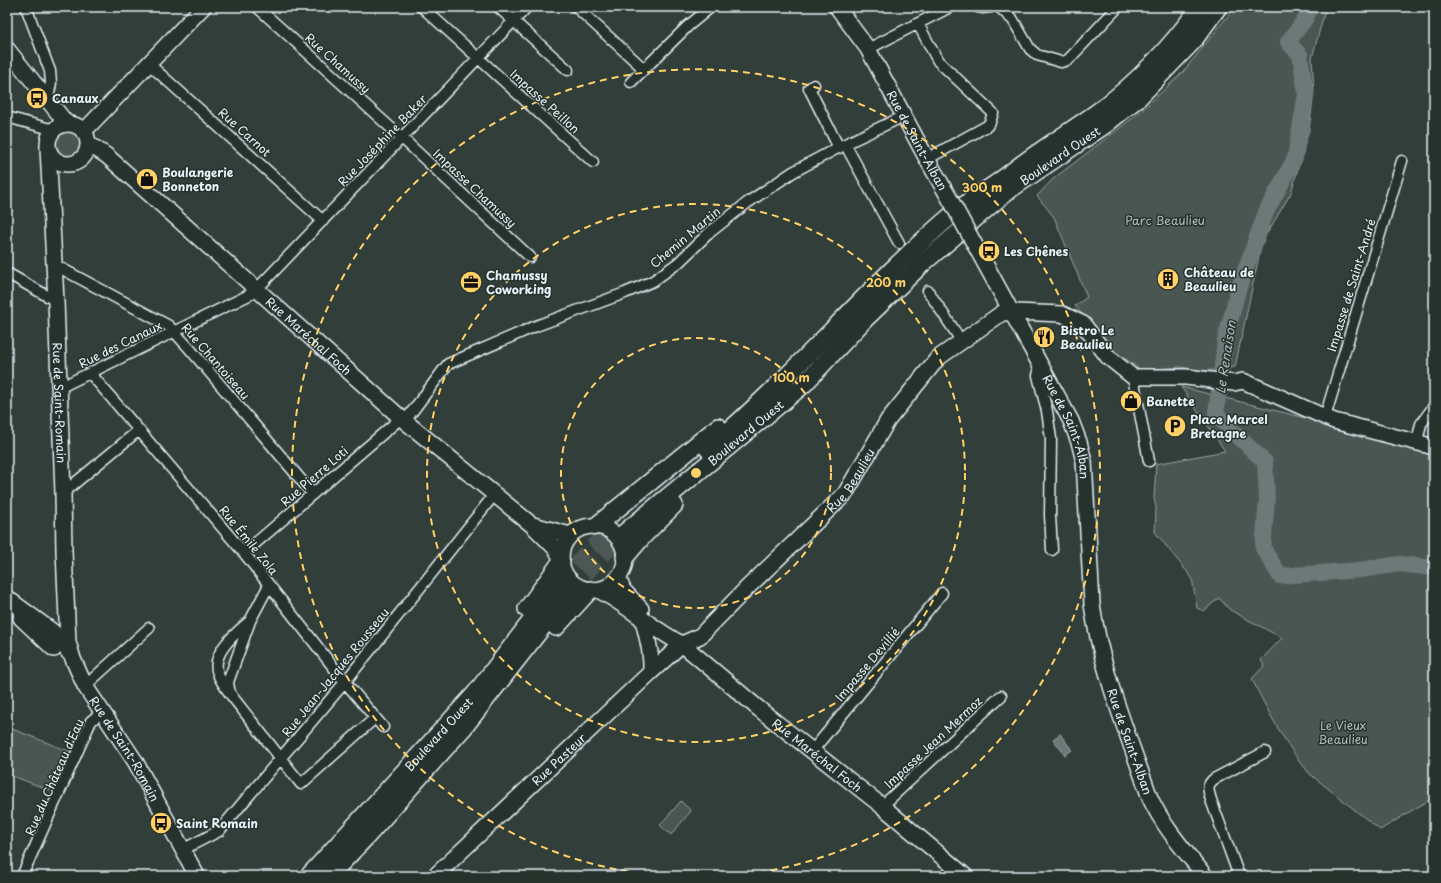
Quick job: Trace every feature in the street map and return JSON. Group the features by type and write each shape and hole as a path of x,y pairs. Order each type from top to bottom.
{"main road":[{"name":"Boulevard Ouest","path":"1200,7 1182,32 1164,52 1127,88 1096,113 955,212 907,254 789,374 621,529 804,384 865,319 929,258 1006,192 1106,124 1138,98 1193,41 1218,7"},
{"path":"596,526 709,434 789,374"},
{"path":"625,556 667,510 737,456 804,384"},
{"path":"436,737 561,560"},
{"name":"Boulevard Ouest","path":"309,876 475,694 564,589 464,727 366,838 329,876"},
{"path":"366,838 392,815 471,733 563,618 594,590"}],"street":[{"path":"26,7 50,71 51,83 48,98"},
{"path":"61,127 49,138 48,148 50,154 63,164 80,162 87,154 86,137 89,126 203,7"},
{"name":"Rue Chamussy","path":"258,7 402,138"},
{"name":"Impasse Peillon","path":"422,7 593,162"},
{"path":"498,7 568,70"},
{"name":"Rue Joséphine Baker","path":"256,290 527,7"},
{"path":"576,7 644,69"},
{"path":"631,82 688,26 711,7"},
{"name":"Rue de Saint-Alban","path":"838,7 868,49 1040,365 1070,421 1079,442 1084,461 1092,604 1095,627 1103,662 1155,809 1167,828 1205,876"},
{"path":"868,49 950,7"},
{"path":"977,7 991,7"},
{"path":"999,7 1013,20 1030,49 1037,55 1061,62 1068,60 1118,7"},
{"path":"918,24 938,61 993,113 987,126 927,159"},
{"path":"7,49 48,98 61,127"},
{"name":"Rue Carnot","path":"149,64 323,220"},
{"path":"814,85 808,88 899,243"},
{"name":"Chemin Martin","path":"403,419 448,364 536,326 626,293 653,281 678,263 709,233 747,203 793,172 904,116"},
{"path":"7,117 61,127 74,125 86,137"},
{"name":"Rue Maréchal Foch","path":"86,137 256,290 403,419 532,525 556,549 561,560"},
{"name":"Impasse Chamussy","path":"402,138 530,257"},
{"name":"Rue de Saint-Romain","path":"48,148 56,301 67,616 55,639"},
{"name":"Impasse de Saint-André","path":"1325,417 1402,161"},
{"name":"Rue de Saint-Romain","path":"51,190 53,173 63,164"},
{"name":"Rue Chantoiseau","path":"54,264 169,326 313,494"},
{"path":"7,273 56,301"},
{"name":"Rue des Canaux","path":"59,388 251,294 256,290"},
{"path":"928,291 962,342"},
{"path":"1011,313 1062,314 1083,324 1108,357 1133,377 1186,377 1234,383 1243,381 1325,417 1337,418 1417,440 1434,447"},
{"name":"Rue Beaulieu","path":"682,644 700,636 747,588 845,494 888,420 938,358 1002,314 1011,313"},
{"path":"1040,365 1038,376 1047,410 1051,439 1050,515 1052,550"},
{"name":"Rue Émile Zola","path":"90,373 244,553 345,682 383,727"},
{"path":"1133,377 1149,461"},
{"path":"1417,440 1420,424 1434,406"},
{"name":"Rue Pierre Loti","path":"244,553 403,419"},
{"path":"63,493 139,430"},
{"path":"1417,440 1434,442"},
{"name":"Rue Jean-Jacques Rousseau","path":"182,850 219,831 345,682 494,495"},
{"name":"Rue Maréchal Foch","path":"532,525 570,535"},
{"path":"589,526 596,526 606,529 617,538 621,543 625,556 624,564 618,578 612,584 594,590 581,588 569,580 564,573 561,560 562,550 570,535 579,529 589,526"},
{"name":"Rue Maréchal Foch","path":"618,578 623,590 668,637"},
{"path":"231,695 228,689 228,682 250,621 269,585"},
{"name":"Rue Maréchal Foch","path":"594,590 614,598 668,637 682,644 759,709 882,806 965,876"},
{"name":"Impasse Devillié","path":"812,750 942,593"},
{"path":"7,598 55,639"},
{"path":"7,604 55,639"},
{"path":"643,620 652,661 651,672"},
{"path":"250,621 225,645 216,664 217,673 231,695 302,784 375,718"},
{"path":"85,686 149,628"},
{"name":"Rue de Saint-Romain","path":"55,639 68,642 73,659 85,686"},
{"name":"Rue de Saint-Romain","path":"55,639 135,761 197,876"},
{"name":"Rue Pasteur","path":"435,876 682,644"},
{"name":"Impasse Jean Mermoz","path":"882,806 1000,696"},
{"name":"Rue du Château d'Eau","path":"22,876 91,721 102,712"},
{"path":"1239,876 1211,800 1208,788 1209,783 1265,752"}],"green space":[{"name":"Parc Beaulieu","path":"1235,7 1326,7 1312,58 1314,92 1309,130 1291,193 1266,235 1261,247 1235,367 1203,371 1181,367 1141,370 1112,349 1075,306 1087,297 1054,217 1037,196 1053,179 1138,114 1183,72"},
{"path":"68,130 77,134 81,143 77,152 68,156 59,152 55,143 59,134"},
{"name":"Le Vieux Beaulieu","path":"1181,387 1434,450 1434,797 1380,830 1310,774 1285,740 1264,704 1252,679 1264,666 1261,660 1282,638 1230,610 1219,598 1204,611 1197,608 1192,578 1155,532 1156,508 1154,498 1156,464 1225,451"},
{"path":"7,727 71,752 55,792 7,774"},
{"path":"681,801 691,811 671,835 660,825"}],"shaded area":[{"path":"1060,734 1072,750 1065,755 1053,739"}],"waterway":[{"name":"Le Renaison","path":"1310,7 1306,18 1288,42 1300,55 1306,94 1295,158 1266,212 1238,290 1225,341 1216,413 1227,426 1265,462 1267,499 1263,548 1280,576 1360,570 1400,564 1434,568"}],"tunnel":[{"path":"559,585 588,551 618,525"},
{"path":"569,593 597,560 621,536"}],"place":[{"name":"Canaux","path":"37,98"},
{"name":"Boulangerie Bonneton","path":"147,179"},
{"name":"Les Chênes","path":"989,251"},
{"name":"Château de Beaulieu","path":"1168,279"},
{"name":"Chamussy Coworking","path":"471,282"},
{"name":"Bistro Le Beaulieu","path":"1044,337"},
{"name":"Banette","path":"1131,401"},
{"name":"Place Marcel Bretagne","path":"1175,426"},
{"name":"Saint Romain","path":"161,823"}]}
